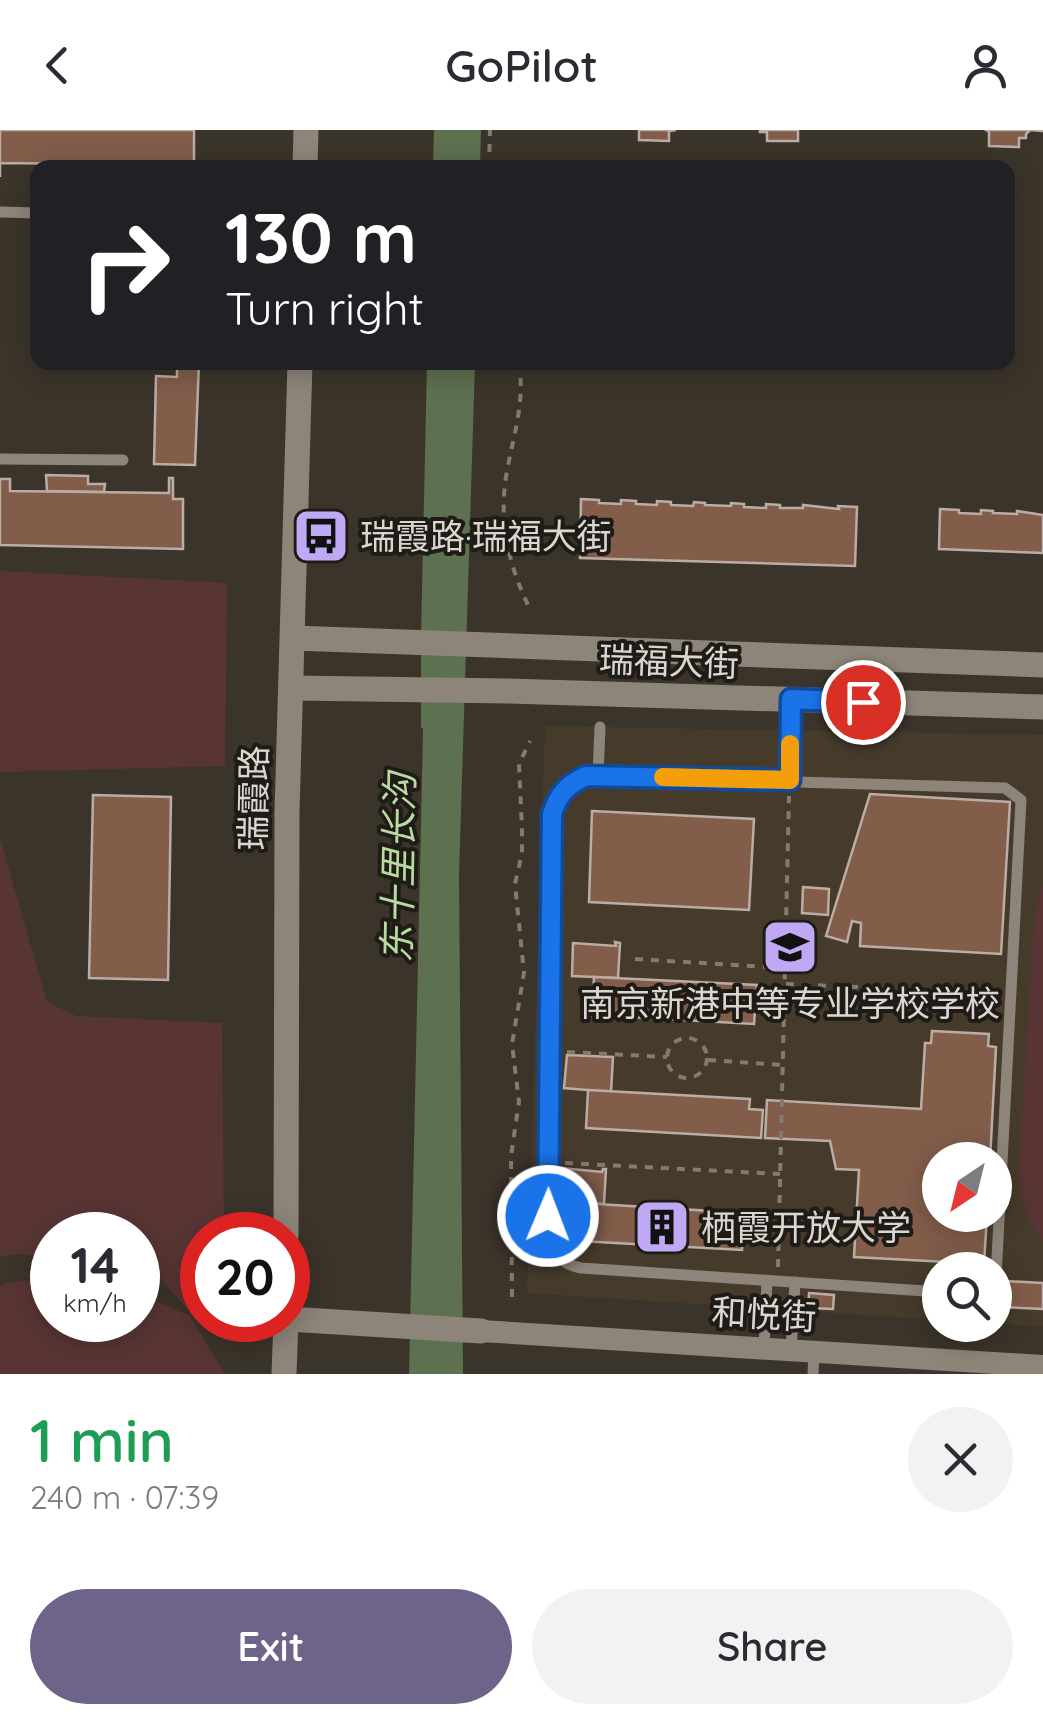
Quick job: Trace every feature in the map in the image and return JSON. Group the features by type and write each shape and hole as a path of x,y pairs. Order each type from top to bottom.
{"street":[{"path":"305,160 306,130"},
{"name":"瑞霞路","path":"286,1212 287,812 300,370"},
{"name":"瑞福大街","path":"293,638 1043,665"},
{"name":"瑞福大街","path":"292,688 1043,707"},
{"path":"310,1321 481,1332"},
{"name":"和悦街","path":"481,1332 764,1349 806,1359 1043,1366"},
{"path":"284,1374 286,1342"}],"lane":[{"path":"0,212 30,214"},
{"path":"0,459 123,460"},
{"path":"790,780 791,699"},
{"path":"598,776 600,727"},
{"path":"922,1291 570,1266 548,1244 552,814 567,785 586,776 790,780 1005,788 1021,800 997,1252"},
{"path":"764,1349 772,1281"},
{"path":"795,1282 806,1359"}],"path":[{"path":"490,130 490,160"},
{"path":"520,370 518,428 504,508 510,560 529,607"},
{"path":"512,1297 510,1156 519,1102 512,1044 524,973 515,884 522,853 519,764 530,740"},
{"path":"772,1281 780,1174 790,780"},
{"path":"635,959 785,968"},
{"path":"785,984 1011,994"},
{"path":"686,1038 701,1043 707,1060 698,1076 683,1078 670,1068 668,1058 672,1045 686,1038"},
{"path":"550,1051 668,1058"},
{"path":"707,1060 783,1065"},
{"path":"549,1162 780,1174"}],"shaded area":[{"path":"434,130 481,130 480,160 433,160"},
{"path":"431,370 475,370 459,875 463,1374 409,1374"},
{"path":"0,571 227,583 225,766 0,772"},
{"name":"南京新港中等专业学校学校","path":"545,726 1043,735 1043,1327 1012,1324 1012,1252 922,1252 922,1319 527,1293"},
{"path":"0,838 47,1002 76,1016 222,1023 224,1212 180,1212 180,1300 160,1278 160,1212 30,1212 30,1255 0,1256"},
{"path":"1043,886 1043,1240 1025,1205 1019,1166 1034,926"},
{"path":"30,1280 30,1342 160,1342 160,1303 180,1312 180,1342 206,1342 225,1374 0,1374 0,1286"}],"building":[{"path":"0,130 194,130 194,160 0,163"},
{"path":"639,130 676,130 669,131 669,141 639,140"},
{"path":"760,130 798,130 798,141 767,141 767,132"},
{"path":"986,130 1030,130 1026,138 1019,138 1019,147 989,146"},
{"path":"177,370 199,370 195,465 154,464 156,376 177,377"},
{"path":"46,475 88,476 88,484 105,484 104,492 47,491"},
{"path":"169,478 173,478 173,499 183,499 183,549 0,545 0,479 10,479 10,491 169,493"},
{"path":"581,499 621,504 621,500 657,505 657,501 693,506 694,502 766,508 766,504 780,508 857,507 855,566 580,558"},
{"path":"940,509 1043,515 1043,553 939,549"},
{"path":"870,794 1010,802 1001,954 860,946 861,923 852,921 847,942 826,936"},
{"path":"93,795 171,797 168,980 89,978"},
{"path":"592,811 754,819 749,910 589,902"},
{"path":"803,887 829,889 828,915 802,913"},
{"path":"615,942 620,943 618,978 572,976 573,943 616,946"},
{"path":"594,977 757,985 754,1024 592,1015"},
{"path":"932,1031 989,1034 988,1046 996,1047 991,1142 922,1142 922,1232 986,1232 985,1252 922,1252 922,1261 854,1257 859,1170 836,1169 830,1141 765,1138 767,1100 921,1109 925,1043 931,1043"},
{"path":"567,1055 613,1057 611,1092 564,1088"},
{"path":"588,1090 750,1099 749,1109 763,1110 761,1138 586,1128"},
{"path":"561,1168 602,1172 606,1169 604,1204 558,1201"},
{"name":"栖霞开放大学","path":"581,1203 744,1213 742,1250 580,1241"},
{"path":"1012,1281 1043,1283 1043,1309 1012,1307"},
{"path":"809,1293 834,1295 833,1309 808,1308"}],"waterway":[{"name":"东十里长沟","path":"424,636 430,370"},
{"name":"东十里长沟","path":"424,649 424,681"},
{"name":"东十里长沟","path":"424,694 424,726"}],"slow traffic":[{"path":"663,777 790,780 790,744"}],"place":[{"name":"瑞霞路·瑞福大街","path":"321,536"},
{"name":"南京新港中等专业学校学校","path":"790,947"},
{"name":"栖霞开放大学","path":"662,1227"}],"route":[{"path":"548,1216 552,814 556,800 567,785 586,776 790,780 791,699 863,702"}]}
